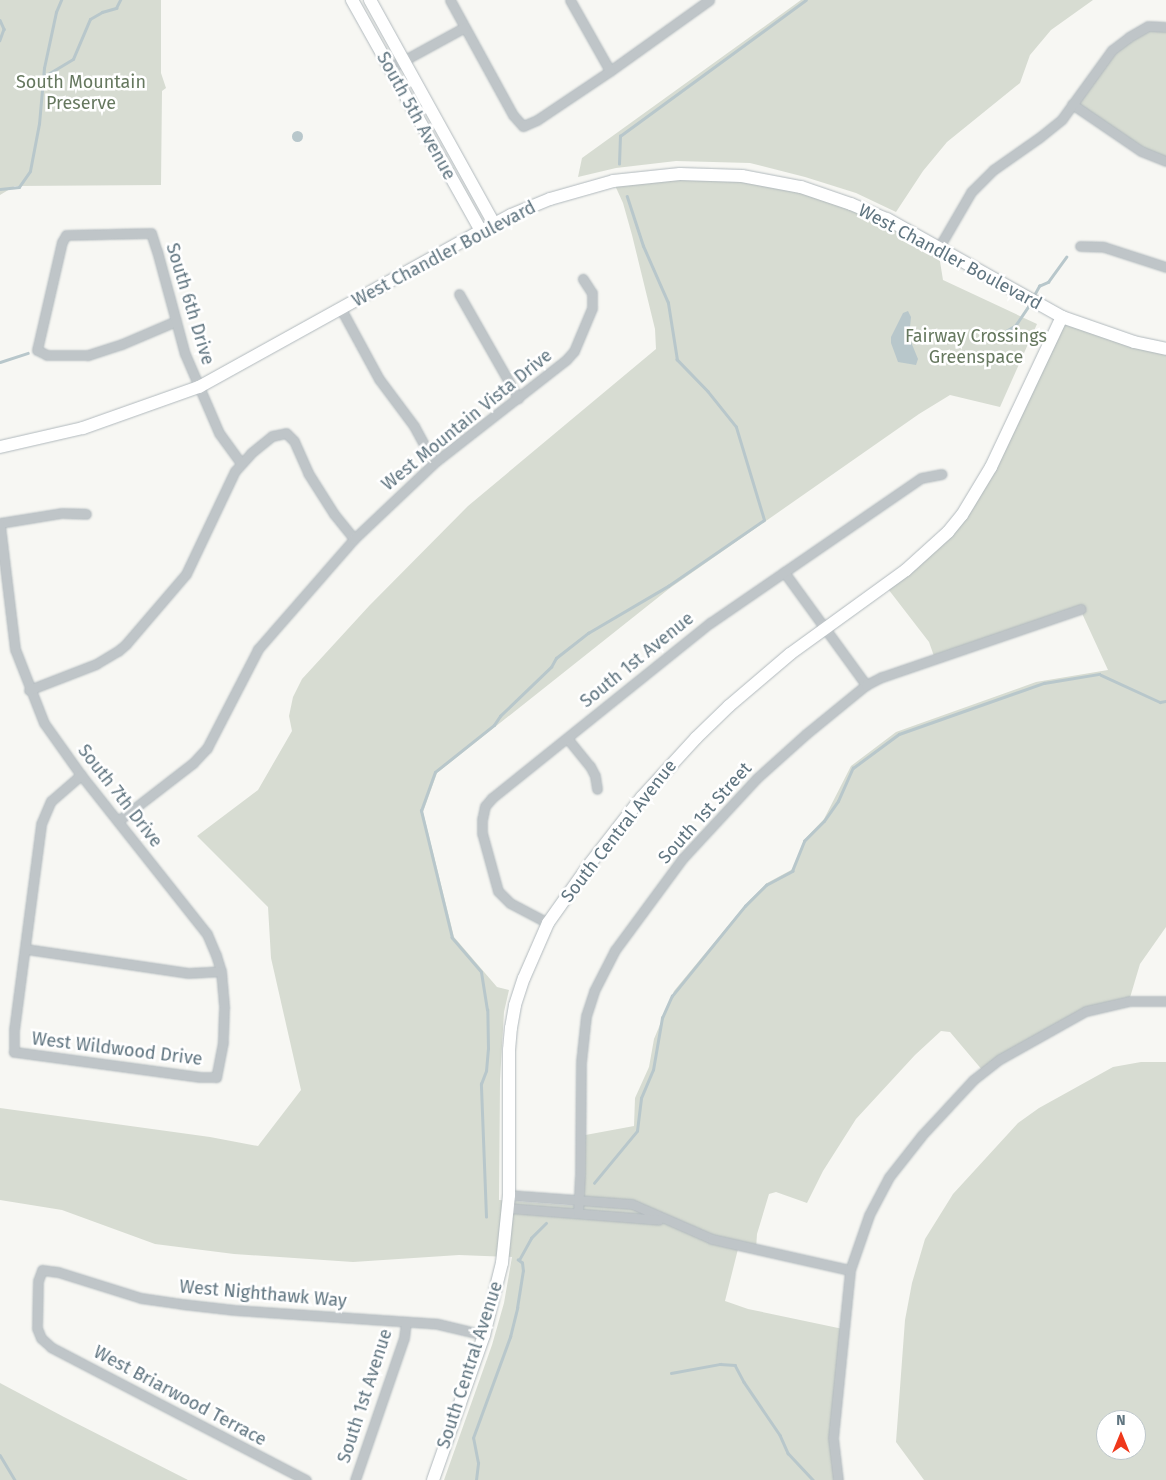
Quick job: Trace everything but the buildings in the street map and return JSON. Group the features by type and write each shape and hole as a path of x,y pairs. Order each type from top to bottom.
{"street":[{"name":"South 5th Avenue","path":"352,0 481,231"},
{"name":"South 5th Avenue","path":"370,0 494,224"},
{"path":"450,0 513,115 523,126 537,120 610,71 709,0"},
{"path":"570,0 610,71"},
{"path":"938,249 963,203 982,180 1062,119 1112,50 1148,26 1166,28"},
{"path":"390,68 465,27"},
{"path":"1072,104 1141,151 1166,161"},
{"name":"West Chandler Boulevard","path":"0,447 83,428 135,412 199,387 494,224 550,199 620,180 680,174 742,176 801,187 851,204 887,220 1062,317 1134,342 1166,349"},
{"name":"South 6th Drive","path":"176,321 122,344 88,355 47,355 37,350 62,242 66,234 151,233 176,321 185,354 219,433 241,463"},
{"path":"1080,246 1104,247 1166,268"},
{"name":"West Mountain Vista Drive","path":"118,821 193,763 207,748 258,649 354,539 434,463 566,360 582,338 592,308 592,292 583,279"},
{"path":"459,294 518,398"},
{"path":"341,309 379,380 414,426 434,463"},
{"name":"South Central Avenue","path":"433,1480 484,1335 503,1256 509,1201 511,1028 524,978 548,923 589,865 665,770 736,699 824,627 906,570 948,532 962,515 991,467 1062,317"},
{"path":"29,690 96,664 126,644 186,574 226,486 241,463 272,436 286,434 294,441 308,473 334,514 354,539"},
{"name":"South 1st Avenue","path":"548,923 510,903 498,891 482,833 485,806 498,792 710,623 920,478 942,474"},
{"path":"0,524 62,513 86,514"},
{"name":"South 7th Drive","path":"0,524 15,649 29,690 44,723 81,775 207,934 221,971 224,1008 223,1042 216,1077"},
{"path":"784,572 866,685"},
{"name":"South 1st Street","path":"578,1213 582,1040 594,991 604,967 615,950 682,860 714,822 757,778 806,734 866,685 882,677 1081,609"},
{"path":"567,738 590,766 595,776 597,789"},
{"path":"81,775 51,801 41,824 26,949 188,973 221,971"},
{"name":"West Wildwood Drive","path":"26,949 14,1030 14,1052 171,1074 216,1077"},
{"path":"838,1480 834,1438 850,1270 866,1223 889,1177 922,1135 983,1072 1000,1059 1086,1011 1129,1002 1166,1001"},
{"path":"509,1201 578,1200 632,1204 712,1239 850,1270"},
{"path":"509,1201 578,1213 667,1220"},
{"name":"West Nighthawk Way","path":"41,1338 37,1328 37,1315 38,1281 42,1270 58,1272 141,1298 235,1310 451,1326 484,1335"},
{"name":"South 1st Avenue","path":"354,1480 404,1338 406,1322"},
{"name":"West Briarwood Terrace","path":"41,1338 51,1347 306,1480"}],"green space":[{"name":"South Mountain Preserve","path":"0,0 161,0 161,73 166,88 162,91 161,185 15,186 0,195"},
{"path":"801,0 1093,0 1051,30 1030,55 1020,83 947,142 923,171 896,212 856,193 805,177 750,163 676,161 616,168 578,177 582,158"},
{"path":"1148,26 1166,27 1166,161 1072,104 1099,66"},
{"name":"Fairway Crossings Greenspace","path":"680,174 801,187 938,249 943,280 1037,324 1000,407 950,395 919,414 670,588 437,773 423,812 454,937 497,987 509,990 504,1012 500,1080 499,1200 578,1206 580,1136 634,1126 635,1098 649,1067 654,1039 674,991 746,904 767,883 793,869 804,840 824,819 851,766 896,732 1036,682 1108,670 1080,609 935,659 929,642 885,585 962,515 1062,317 1166,349 1166,927 1140,964 1129,1001 1086,1011 983,1071 950,1032 941,1031 915,1055 856,1119 823,1171 807,1203 776,1192 769,1194 757,1234 756,1249 739,1245 725,1301 748,1309 843,1329 837,1410 838,1480 444,1480 492,1345 504,1303 512,1257 459,1255 353,1262 234,1254 155,1244 62,1210 0,1200 0,1108 210,1137 258,1146 301,1090 271,958 268,907 197,836 258,790 292,731 289,716 293,697 302,679 369,606 468,506 656,349 655,329 632,235 623,203 613,181"},
{"path":"1141,1062 1166,1062 1166,1480 924,1480 896,1442 905,1320 912,1283 925,1239 953,1194 1018,1123 1039,1108 1113,1067"},
{"path":"0,1383 64,1417 188,1480 0,1480"}],"shaded area":[{"path":"295,131 299,131 302,136 301,140 295,141 292,138 292,134"},
{"path":"908,311 911,317 909,337 918,359 916,365 898,362 891,343 891,337 903,313"}],"waterway":[{"path":"0,189 19,187 30,171 39,124 44,68 56,12 61,0"},
{"path":"43,77 73,59 90,19 102,12 116,8 120,0"},
{"path":"619,164 620,136 806,0"},
{"path":"0,20 4,29 0,40"},
{"path":"486,1217 481,1084 486,1071 488,1049 487,1010 481,972 452,938 421,811 435,772 494,725 500,716 551,667 556,658 588,633 668,586 764,520 736,427 708,392 677,360 668,303 643,246 627,197"},
{"path":"1033,297 1039,286 1048,282 1066,257"},
{"path":"1004,332 1015,326 1030,304"},
{"path":"0,362 28,353"},
{"path":"594,1183 637,1131 641,1098 653,1070 662,1018 672,996 745,906 766,885 792,871 804,841 824,821 838,801 853,768 899,734 1044,683 1099,674"},
{"path":"1101,675 1160,702 1166,701"},
{"path":"519,1260 531,1238 546,1223"},
{"path":"476,1480 478,1463 473,1438 510,1337 523,1271 522,1263 518,1260"},
{"path":"671,1373 720,1364 735,1365 744,1382 780,1435 788,1453 813,1480"},
{"path":"0,1455 15,1480"}]}
